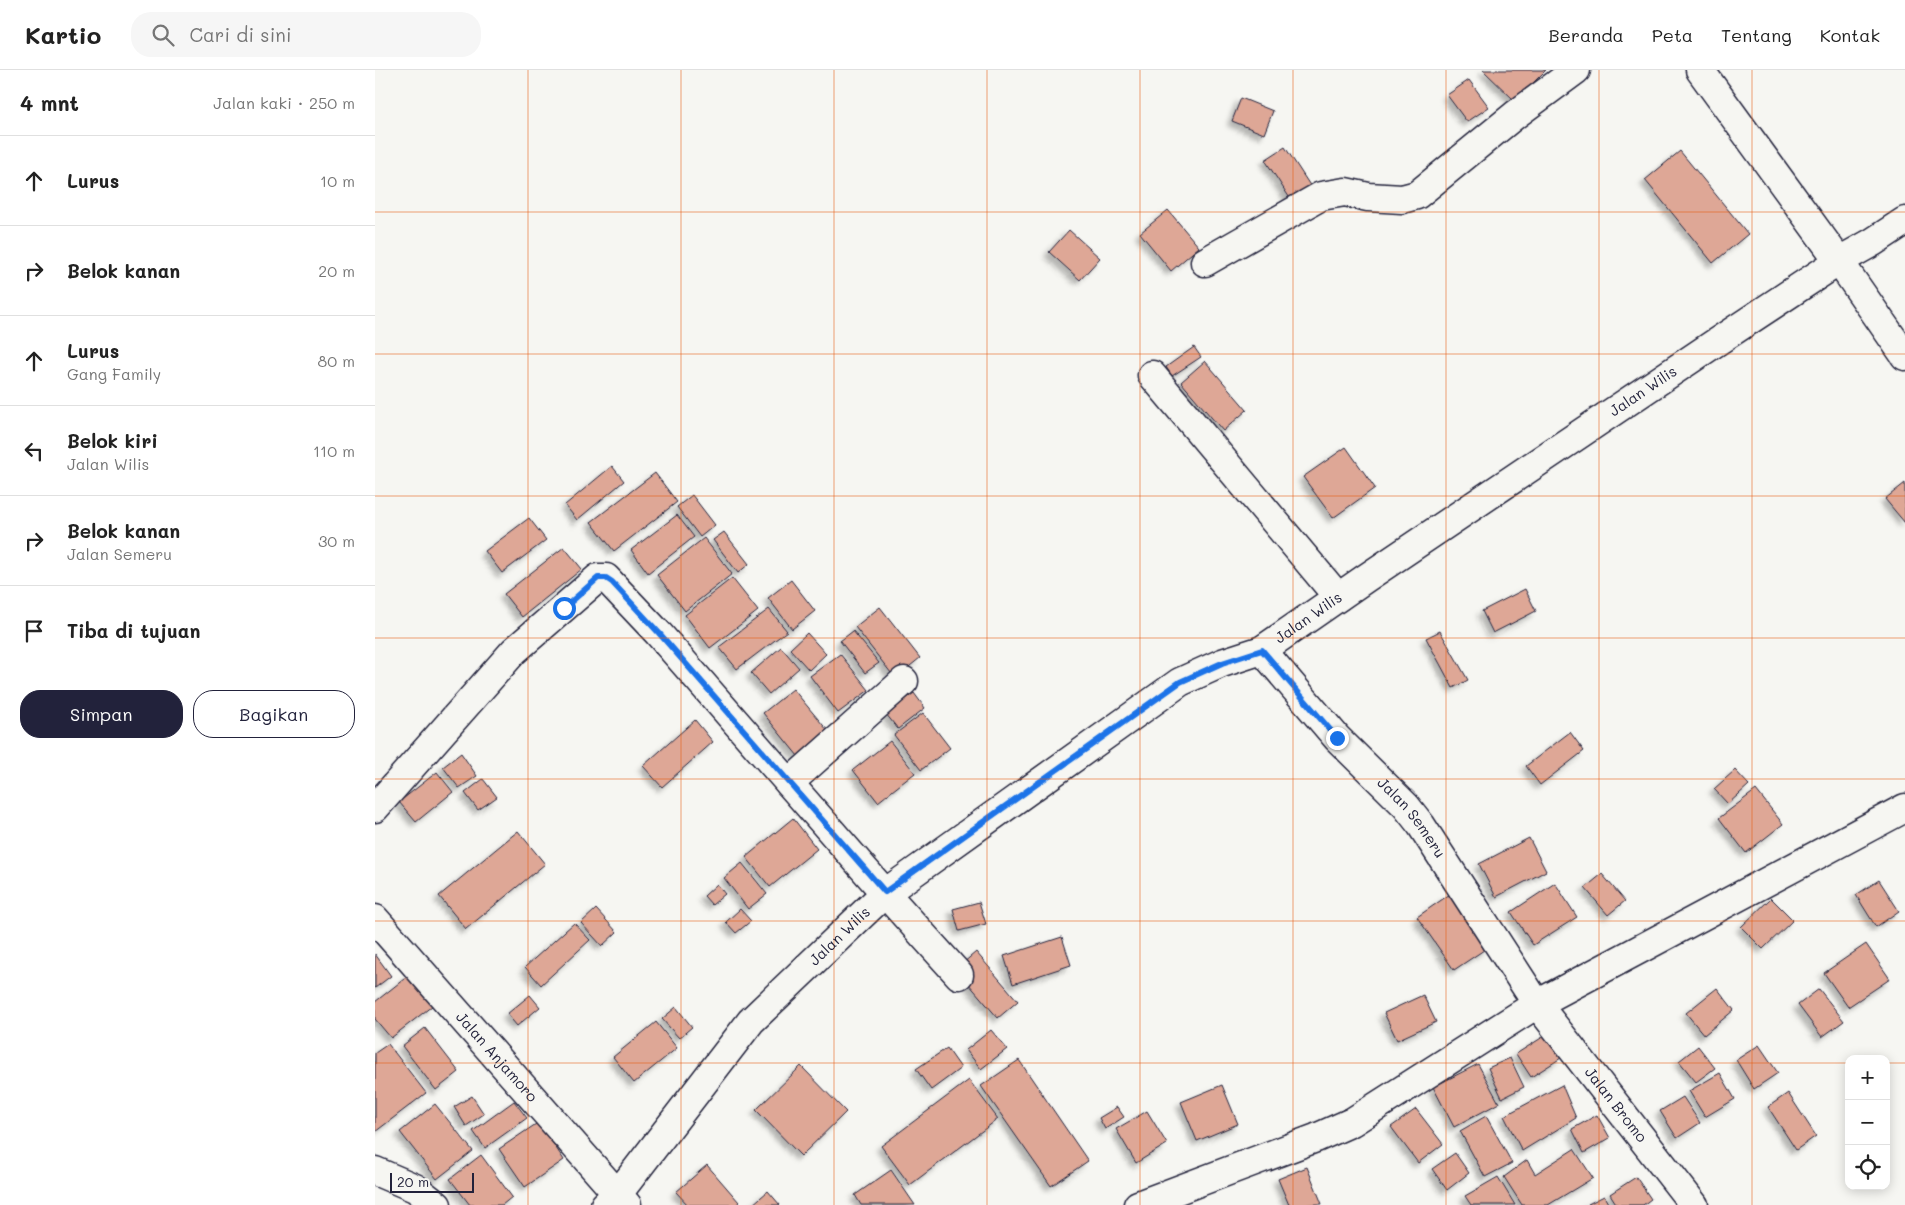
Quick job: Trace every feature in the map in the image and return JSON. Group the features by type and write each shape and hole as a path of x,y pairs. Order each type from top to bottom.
{"street":[{"path":"1205,262 1321,196 1345,192 1376,198 1402,198 1417,195 1515,115 1576,70"},
{"path":"1700,70 1839,260 1905,356"},
{"name":"Jalan Wilis","path":"616,1202 751,1022 885,892 1180,682 1222,663 1262,650 1839,260 1873,242 1905,221"},
{"path":"1153,375 1338,597"},
{"path":"375,808 514,650 598,578 606,578 612,582 659,633 959,975"},
{"name":"Jalan Semeru","path":"1262,650 1337,738 1406,806 1421,825 1537,1004"},
{"path":"789,783 904,681"},
{"path":"1138,1205 1316,1138 1352,1122 1537,1004 1905,808"},
{"name":"Jalan Anjamoro","path":"375,919 616,1202"},
{"name":"Jalan Bromo","path":"1537,1004 1693,1205"},
{"path":"375,1171 415,1188 437,1205"}],"building":[{"path":"1483,70 1546,70 1515,101"},
{"path":"1469,80 1489,107 1467,122 1447,95"},
{"path":"1241,98 1273,111 1264,134 1232,121"},
{"path":"1285,147 1311,187 1291,200 1265,160"},
{"path":"1680,151 1748,234 1713,263 1645,180"},
{"path":"1168,210 1199,247 1171,271 1140,233"},
{"path":"1069,230 1100,258 1080,280 1049,252"},
{"path":"1194,347 1201,357 1172,376 1166,367"},
{"path":"1205,361 1247,410 1223,431 1181,382"},
{"path":"1346,447 1375,488 1333,518 1303,477"},
{"path":"612,466 624,481 577,520 565,505"},
{"path":"655,473 677,502 614,551 591,522"},
{"path":"1905,483 1905,523 1885,499"},
{"path":"692,495 715,525 700,537 677,507"},
{"path":"677,515 694,537 648,573 631,550"},
{"path":"529,518 546,540 502,573 485,551"},
{"path":"724,532 749,564 738,573 713,540"},
{"path":"704,538 732,574 685,611 657,575"},
{"path":"564,547 582,569 522,617 504,594"},
{"path":"732,578 758,611 710,648 685,615"},
{"path":"791,580 815,611 792,629 768,598"},
{"path":"1525,589 1536,611 1493,633 1482,611"},
{"path":"880,607 920,658 895,678 855,627"},
{"path":"769,609 787,631 737,669 719,647"},
{"path":"853,631 879,663 865,673 840,641"},
{"path":"1440,631 1468,680 1453,688 1426,638"},
{"path":"807,633 826,654 809,670 790,649"},
{"path":"781,647 799,668 769,694 751,673"},
{"path":"840,654 869,690 838,713 810,676"},
{"path":"793,689 828,731 798,756 763,713"},
{"path":"914,693 925,708 898,729 886,714"},
{"path":"923,713 950,748 921,770 894,735"},
{"path":"695,720 713,742 662,787 643,766"},
{"path":"1570,732 1584,751 1540,785 1526,766"},
{"path":"890,741 915,773 878,802 853,770"},
{"path":"461,753 477,776 459,788 443,767"},
{"path":"1735,770 1749,785 1728,804 1714,789"},
{"path":"437,772 453,792 416,822 399,802"},
{"path":"483,779 497,797 478,810 465,793"},
{"path":"1756,790 1783,824 1746,853 1719,818"},
{"path":"793,818 817,849 770,887 746,857"},
{"path":"518,831 545,864 466,929 439,896"},
{"path":"1529,838 1546,871 1496,897 1479,864"},
{"path":"742,863 767,894 748,909 724,878"},
{"path":"1602,874 1625,901 1608,915 1585,888"},
{"path":"1879,880 1899,911 1876,927 1856,895"},
{"path":"1555,883 1577,917 1533,945 1511,912"},
{"path":"717,884 725,894 712,905 704,896"},
{"path":"1450,894 1487,948 1454,970 1417,917"},
{"path":"1771,898 1793,920 1763,949 1741,927"},
{"path":"979,902 986,924 959,931 953,909"},
{"path":"596,909 617,932 602,946 581,923"},
{"path":"740,909 751,921 736,933 726,922"},
{"path":"574,923 590,940 541,985 525,967"},
{"path":"1062,937 1071,965 1013,984 1004,956"},
{"path":"1866,944 1890,979 1848,1007 1824,973"},
{"path":"976,952 1018,1001 998,1018 956,969"},
{"path":"375,954 391,976 375,988"},
{"path":"409,975 432,1006 391,1038 375,1019 375,1002"},
{"path":"1717,988 1734,1010 1704,1035 1686,1013"},
{"path":"1819,989 1844,1021 1822,1037 1798,1005"},
{"path":"530,995 540,1007 517,1026 507,1014"},
{"path":"1423,995 1436,1022 1397,1040 1384,1013"},
{"path":"676,1007 692,1027 679,1038 662,1019"},
{"path":"656,1022 677,1048 634,1083 613,1057"},
{"path":"425,1028 459,1072 436,1090 402,1046"},
{"path":"991,1030 1007,1049 981,1069 966,1050"},
{"path":"1546,1035 1561,1058 1531,1077 1516,1054"},
{"path":"388,1044 426,1093 375,1132 375,1053"},
{"path":"1759,1045 1778,1073 1754,1089 1736,1060"},
{"path":"1698,1046 1715,1068 1696,1082 1679,1061"},
{"path":"947,1048 961,1068 931,1090 916,1069"},
{"path":"1510,1058 1524,1087 1502,1098 1488,1068"},
{"path":"1019,1060 1088,1161 1051,1186 981,1086"},
{"path":"1478,1064 1499,1103 1454,1127 1433,1087"},
{"path":"801,1066 846,1112 801,1156 756,1110"},
{"path":"1720,1073 1735,1099 1705,1117 1689,1091"},
{"path":"969,1080 998,1119 910,1185 881,1146"},
{"path":"1222,1085 1238,1124 1197,1141 1181,1102"},
{"path":"1562,1085 1576,1118 1522,1151 1504,1116"},
{"path":"1788,1093 1816,1136 1796,1150 1768,1107"},
{"path":"472,1096 484,1114 466,1126 454,1107"},
{"path":"1683,1097 1700,1123 1677,1138 1660,1111"},
{"path":"514,1101 527,1118 485,1148 473,1131"},
{"path":"435,1104 473,1151 437,1179 400,1132"},
{"path":"1117,1107 1124,1117 1105,1129 1099,1118"},
{"path":"1416,1109 1443,1144 1418,1163 1391,1127"},
{"path":"1147,1111 1167,1144 1136,1163 1116,1129"},
{"path":"1597,1115 1610,1138 1584,1153 1572,1129"},
{"path":"1486,1116 1512,1163 1485,1177 1460,1131"},
{"path":"539,1122 564,1160 525,1187 499,1149"},
{"path":"1574,1149 1593,1178 1548,1205 1522,1205 1504,1177 1527,1160 1535,1174"},
{"path":"1455,1153 1469,1173 1447,1190 1432,1169"},
{"path":"481,1155 512,1197 502,1205 470,1205 450,1179"},
{"path":"707,1165 739,1202 736,1205 688,1205 676,1192"},
{"path":"1307,1167 1322,1204 1289,1205 1278,1179"},
{"path":"891,1170 915,1205 861,1205 855,1195"},
{"path":"1498,1177 1515,1205 1471,1205 1465,1196"},
{"path":"1636,1177 1651,1199 1643,1205 1617,1205 1610,1194"},
{"path":"768,1191 780,1205 752,1205"},
{"path":"1604,1196 1609,1205 1588,1204"}],"route":[{"path":"564,608 598,578 603,577 612,582 659,633 885,892 1180,682 1222,663 1262,650 1337,738"}]}
